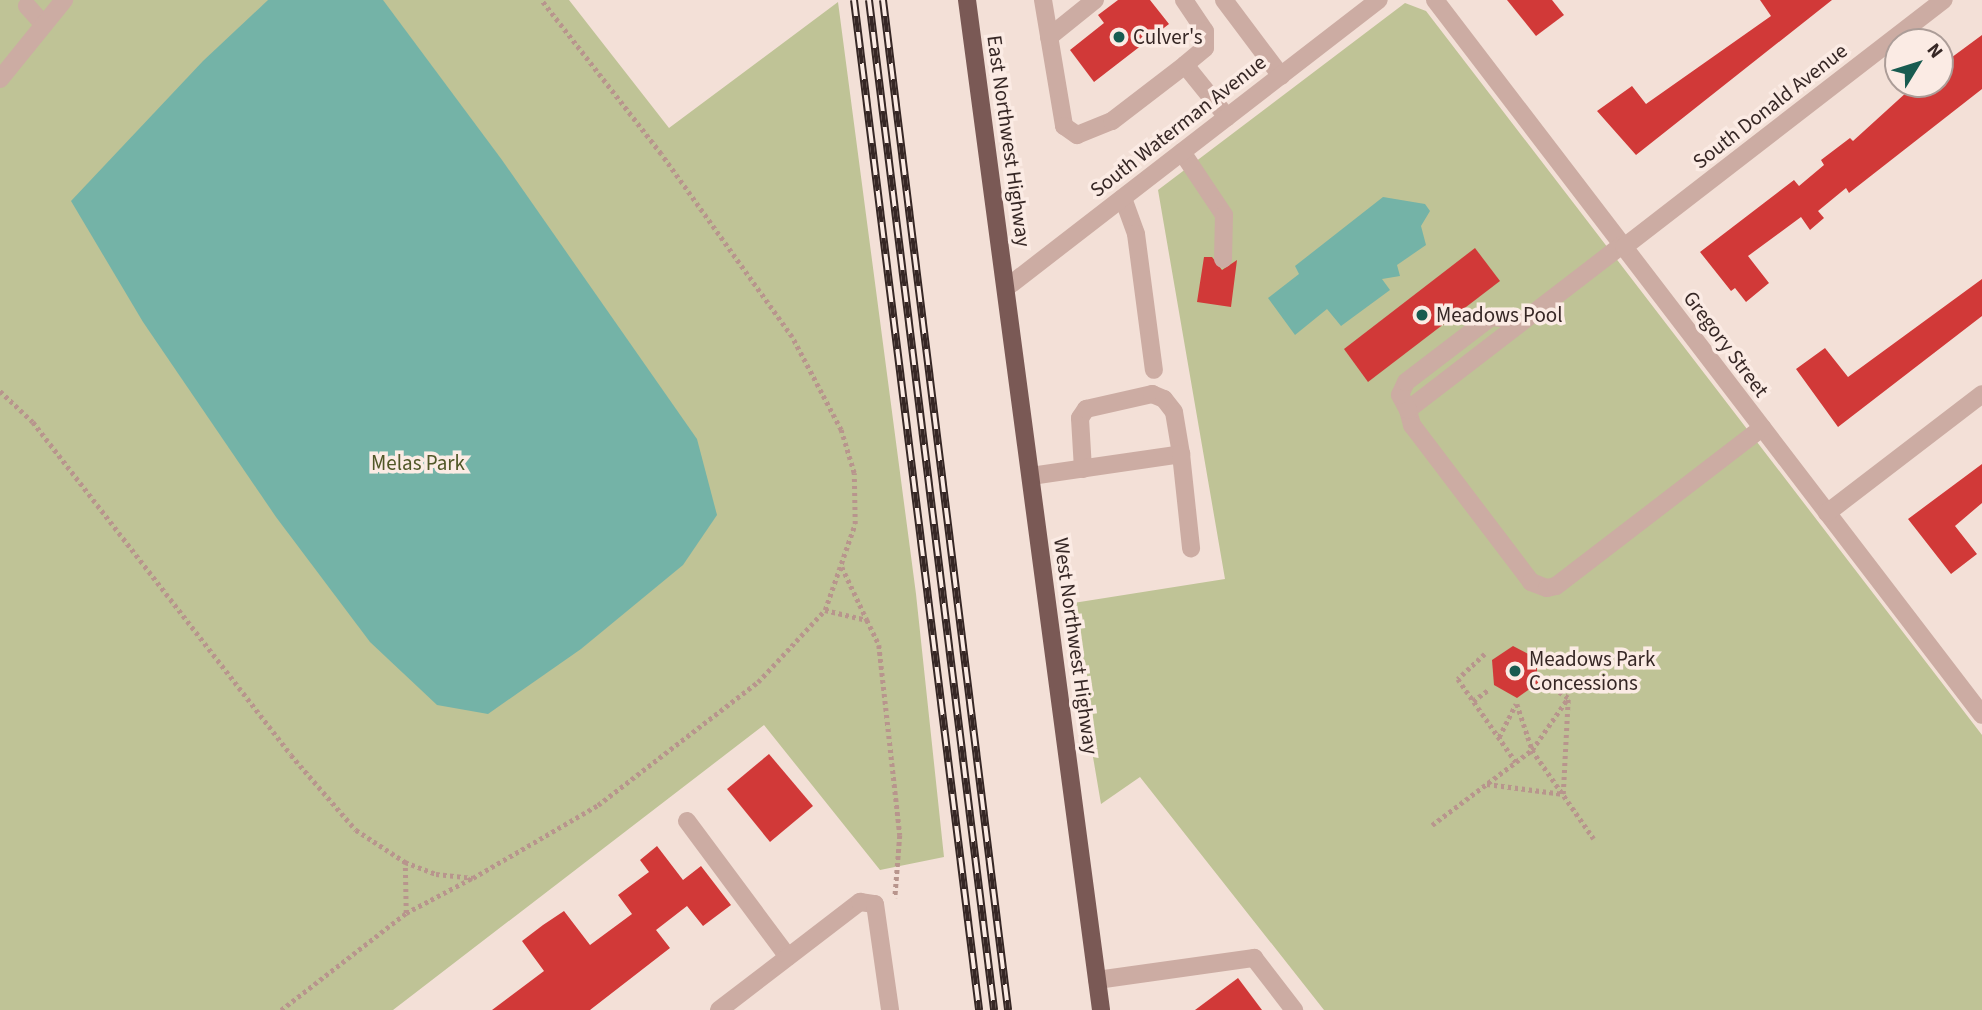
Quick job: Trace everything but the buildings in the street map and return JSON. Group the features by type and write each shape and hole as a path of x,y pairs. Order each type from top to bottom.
{"main road":[{"name":"East Northwest Highway","path":"967,0 1006,288"},
{"name":"West Northwest Highway","path":"1006,288 1101,1010"}],"street":[{"path":"1,74 64,0"},
{"path":"1043,0 1064,126 1077,135 1112,121 1205,48 1205,31 1184,0"},
{"path":"1049,37 1095,0"},
{"path":"1224,0 1281,76"},
{"name":"South Waterman Avenue","path":"1006,288 1379,0"},
{"name":"Gregory Street","path":"1435,0 1982,715"},
{"name":"South Donald Avenue","path":"1762,428 1548,588 1531,582 1412,425 1408,410 1522,320 1944,0"},
{"path":"27,6 44,25"},
{"path":"1185,65 1227,117"},
{"path":"1182,152 1224,215 1223,259"},
{"path":"1123,198 1136,234 1154,370"},
{"path":"1083,469 1080,418 1087,409 1152,394 1164,399 1174,412 1191,548"},
{"path":"1828,513 1982,394"},
{"path":"1031,476 1181,454"},
{"path":"687,821 788,957"},
{"path":"719,1010 860,902 874,904 890,1010"},
{"path":"1097,980 1254,958 1294,1010"}],"path":[{"path":"281,1010 406,913 473,878 598,805 758,682 825,610 855,524 855,473 824,393 792,337 661,154 541,0"},
{"path":"0,391 33,422 291,755 356,830 405,862 436,874 473,878"},
{"path":"842,567 879,645 900,835 896,904"},
{"path":"825,610 867,620"},
{"path":"1485,654 1458,680 1516,762"},
{"path":"1545,683 1568,698"},
{"path":"1473,701 1488,690"},
{"path":"1433,825 1532,750 1568,698"},
{"path":"1563,794 1568,698"},
{"path":"1499,737 1517,704 1532,750 1594,839"},
{"path":"1487,784 1563,794"},
{"path":"405,862 406,913"}],"green space":[{"name":"Melas Park","path":"0,0 569,0 669,128 838,2 916,594 944,857 880,870 764,725 393,1010 0,1010"},
{"path":"1405,3 1426,11 1982,735 1982,1010 1324,1010 1140,777 1101,804 1067,604 1225,579 1158,190"}],"water":[{"path":"268,0 383,0 502,160 697,439 717,515 683,565 581,649 488,714 437,705 370,642 276,517 143,322 71,201 203,61"},
{"path":"1383,197 1425,204 1430,211 1421,226 1426,245 1397,265 1400,276 1382,279 1390,290 1341,326 1327,309 1295,335 1268,298 1299,274 1295,266"}],"railway":[{"path":"854,0 979,1010"},
{"path":"869,0 994,1010"},
{"path":"883,0 1008,1010"}],"place":[{"name":"Culver's","path":"1119,37"},
{"name":"Meadows Pool","path":"1422,315"},
{"name":"Meadows Park Concessions","path":"1515,671"}]}
